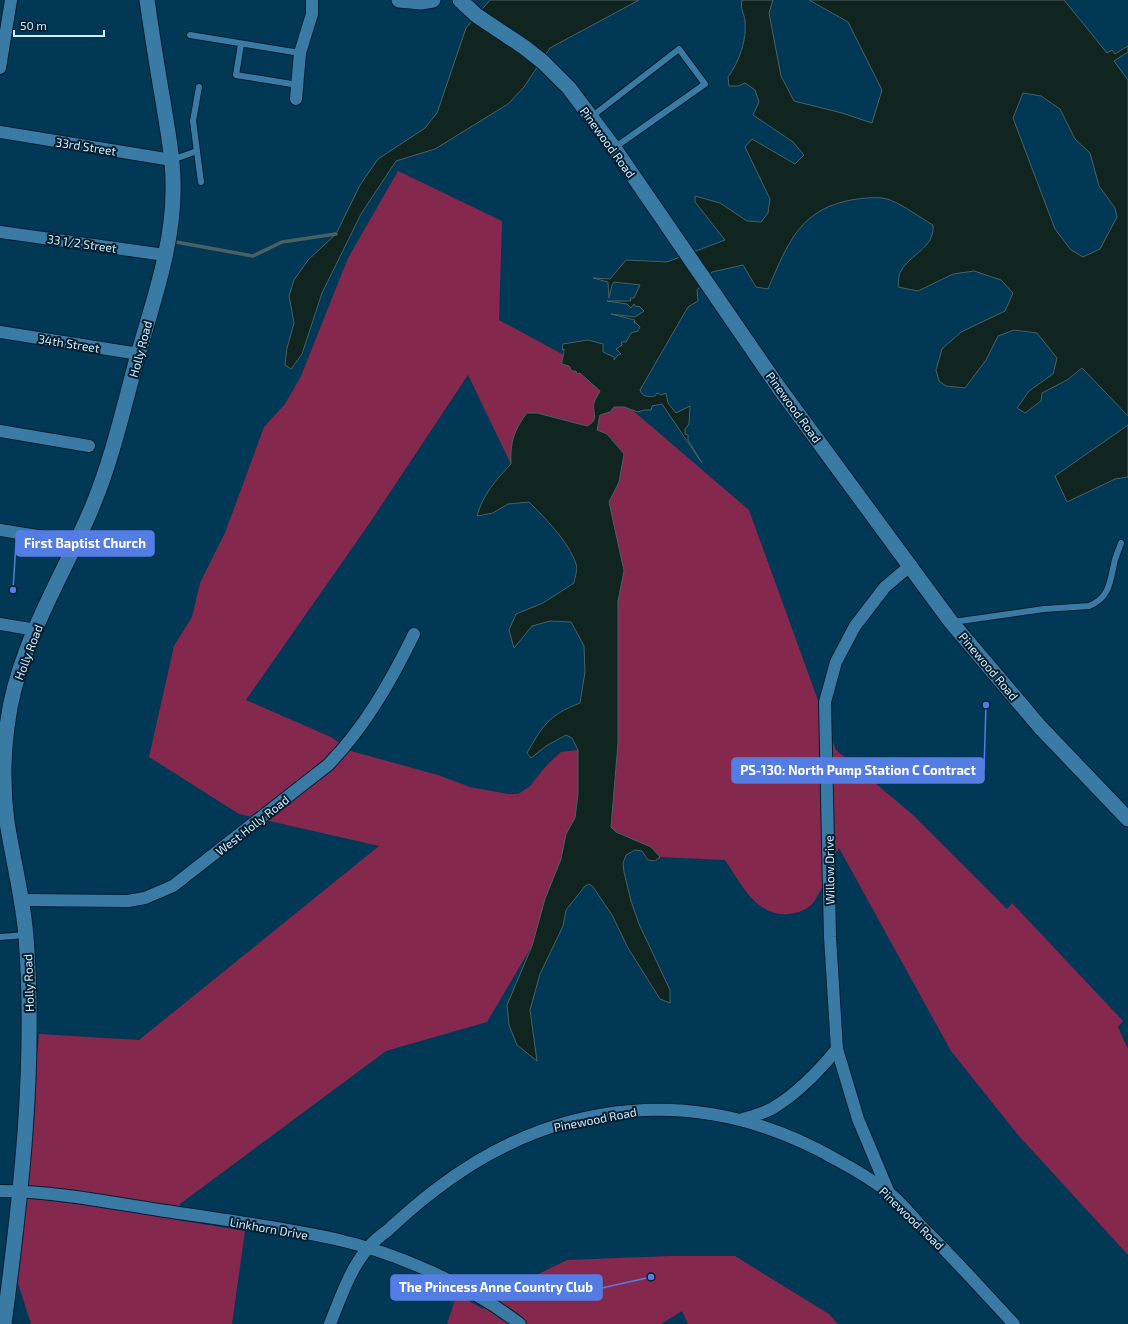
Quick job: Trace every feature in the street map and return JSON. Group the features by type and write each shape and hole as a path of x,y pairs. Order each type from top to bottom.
{"street":[{"path":"0,68 11,0"},
{"name":"Holly Road","path":"4,1324 21,1191 27,1108 29,1035 26,935 7,819 5,754 7,726 11,699 22,664 75,542 95,502 115,439 165,255 173,198 172,160 147,0"},
{"path":"296,99 300,54 312,14 312,0"},
{"path":"400,0 421,2 433,0"},
{"name":"Pinewood Road","path":"460,0 476,15 524,47 543,62 569,88 614,148 779,388 911,565 951,622 1040,727 1128,818"},
{"name":"33rd Street","path":"0,132 172,160"},
{"name":"33 1/2 Street","path":"0,232 165,255"},
{"name":"34th Street","path":"0,332 139,354"},
{"path":"0,431 89,446"},
{"path":"0,530 75,542"},
{"name":"Willow Drive","path":"889,1193 858,1119 837,1049 830,937 825,702 836,662 855,626 885,586 911,565"},
{"path":"0,624 36,630"},
{"name":"West Holly Road","path":"21,900 128,901 145,898 173,886 328,765 339,754 364,723 389,682 414,634"},
{"path":"744,1119 772,1109 795,1092 821,1068 837,1049"},
{"name":"Pinewood Road","path":"330,1324 353,1271 368,1248 416,1205 470,1164 518,1140 562,1123 622,1111 649,1108 678,1109 744,1119 798,1140 837,1159 889,1193 954,1259 1014,1324"},
{"name":"Linkhorn Drive","path":"0,1191 21,1191 260,1225 335,1239 368,1248 445,1279 481,1299 520,1324"}],"lane":[{"path":"190,35 300,54"},
{"path":"241,44 236,75 298,85"},
{"path":"591,117 679,49 705,84 614,148"},
{"path":"199,87 192,121 201,182"},
{"path":"172,160 197,152"},
{"path":"951,622 1044,609 1089,606 1096,603 1108,592 1114,563 1121,543"},
{"path":"0,937 26,935"}],"shaded area":[{"path":"490,0 639,0 550,48 524,87 508,104 435,149 396,161 361,214 322,293 302,354 291,369 285,365 287,348 294,323 289,296 294,280 308,260 336,234 360,185 378,159 425,128 437,113 466,28"},
{"path":"742,0 773,0 769,13 781,76 794,101 842,113 872,123 882,90 848,22 809,0 1064,0 1107,53 1112,50 1115,54 1128,46 1128,52 1114,61 1128,80 1128,416 1082,368 1067,380 1042,393 1041,401 1025,413 1017,408 1029,391 1053,374 1057,358 1037,333 1014,330 998,336 986,360 965,388 946,386 939,381 936,370 942,349 961,332 1005,311 1013,293 1001,280 974,271 953,274 918,291 898,287 900,273 905,265 930,240 933,233 933,225 896,202 882,198 857,199 838,203 822,210 809,219 790,242 768,289 756,287 743,265 712,272 697,290 698,301 688,307 640,390 642,394 648,396 655,396 657,393 661,395 666,393 668,403 676,413 690,406 689,424 685,429 685,434 688,435 688,440 702,463 662,404 652,406 651,410 638,412 624,407 614,407 610,412 600,415 597,430 607,434 624,454 619,482 609,502 624,571 618,601 618,743 611,827 616,832 651,847 660,857 655,861 648,860 642,851 635,850 626,855 623,863 631,901 639,924 670,990 670,1003 660,999 628,948 612,915 593,887 589,884 585,886 566,910 563,926 540,974 530,1010 537,1061 517,1045 509,1025 507,1005 532,946 545,899 561,859 566,834 575,818 578,794 578,750 572,738 566,735 546,746 531,758 527,753 548,722 569,707 580,703 585,672 584,646 571,622 550,621 532,626 514,648 509,630 516,614 543,603 574,583 577,566 568,547 562,539 529,502 508,504 493,513 477,516 486,494 511,464 512,443 519,425 527,413 537,413 587,426 594,419 594,403 600,391 580,373 577,374 576,371 572,371 569,366 562,364 564,351 564,349 562,350 563,344 588,340 603,344 603,352 614,357 614,360 621,354 616,349 622,345 621,342 626,342 631,333 638,331 640,327 634,323 635,320 611,314 635,317 644,311 639,306 636,307 634,304 631,308 627,304 607,301 631,301 630,298 634,298 640,285 614,282 609,298 608,282 593,278 610,279 626,260 667,262 725,240 695,202 695,196 720,203 747,221 761,222 768,213 770,199 745,147 752,139 795,164 804,155 793,142 753,115 759,102 755,90 745,83 738,86 729,86 728,77 739,58 745,36 745,21","holes":["1023,93 1041,96 1060,109 1075,139 1090,153 1099,186 1115,208 1117,217 1100,249 1083,257 1071,250 1055,229 1013,118"]},
{"path":"398,171 502,221 499,320 575,361 749,510 836,750 913,815 1007,909 1012,903 1123,1021 1118,1027 1128,1049 1128,1255 1018,1135 951,1051 839,848 819,894 813,903 801,911 782,914 771,912 752,899 725,860 660,857 656,852 613,830 611,827 618,743 618,601 624,571 609,502 619,482 624,454 610,437 602,431 544,415 527,413 516,431 512,443 511,464 468,375 371,521 246,700 331,737 351,751 438,775 470,787 508,794 518,794 529,787 547,765 561,752 578,750 578,794 575,818 566,834 561,859 545,899 532,946 487,1022 386,1051 180,1204 178,1220 245,1231 232,1324 31,1324 16,1277 39,1034 139,1040 379,846 239,814 149,757 174,646 192,617 200,583 225,533 264,427 285,404 301,376 348,258"},
{"path":"1128,425 1128,477 1115,479 1067,502 1055,476"},
{"path":"669,1256 735,1256 829,1314 838,1324 688,1324 682,1311 661,1324 447,1324 457,1294 483,1309 494,1296 567,1260"}],"waterway":[{"path":"176,242 253,256 282,242 336,234"}],"place":[{"name":"First Baptist Church","path":"13,590"},
{"name":"PS-130: North Pump Station C Contract","path":"986,705"},
{"name":"The Princess Anne Country Club","path":"651,1277"}]}
